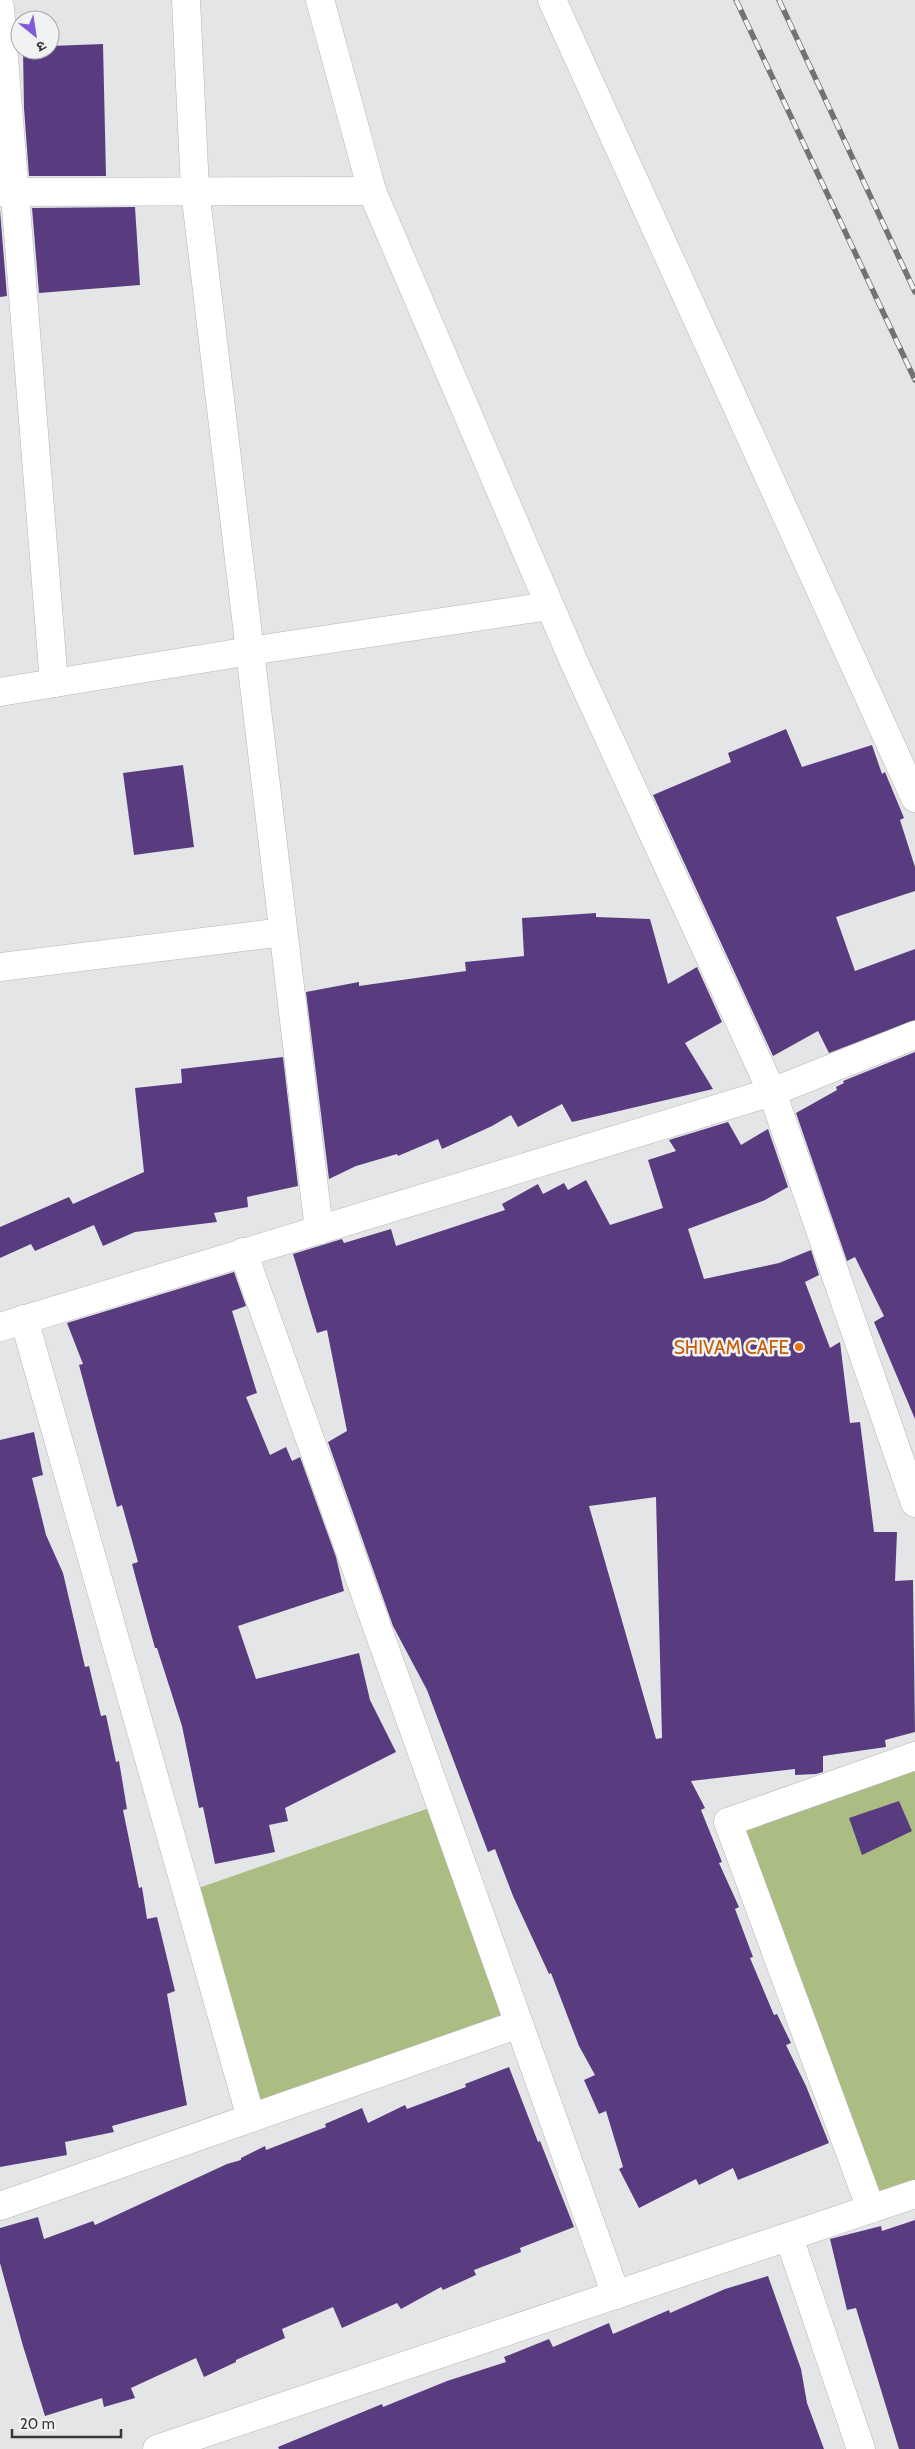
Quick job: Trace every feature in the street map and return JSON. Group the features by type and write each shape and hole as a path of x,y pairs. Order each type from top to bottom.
{"street":[{"path":"186,0 195,190 319,1230"},
{"path":"320,0 372,191 549,606 772,1092 915,1503"},
{"path":"552,0 915,798"},
{"path":"0,7 7,192 54,683"},
{"path":"7,192 372,191"},
{"path":"0,692 250,651 549,606"},
{"path":"0,967 283,932"},
{"path":"251,2118 12,1323 772,1092 915,1035"},
{"path":"244,1252 616,2295"},
{"path":"871,2209 728,1822 915,1756"},
{"path":"0,2206 519,2024"},
{"path":"157,2449 915,2194"},
{"path":"788,2237 861,2449"}],"green space":[{"path":"915,1756 915,2194 871,2209 728,1822"},
{"path":"441,1804 519,2024 251,2118 187,1892"}],"building":[{"path":"103,44 106,176 29,176 24,108 23,60 60,60 60,46"},
{"path":"135,207 140,285 39,293 32,208"},
{"path":"0,210 7,296 0,297"},
{"path":"786,729 802,767 872,745 882,774 885,772 904,818 900,820 915,867 915,891 836,917 855,971 915,949 915,1020 829,1053 818,1031 773,1056 653,795 731,762 728,753"},
{"path":"183,765 194,847 134,855 123,773"},
{"path":"596,913 596,917 650,919 668,984 697,967 722,1022 685,1043 713,1089 572,1122 562,1104 518,1127 511,1115 442,1149 438,1139 398,1156 397,1154 356,1166 329,1179 306,992 359,982 359,986 466,971 465,962 524,956 522,918"},
{"path":"915,1052 915,1419 874,1322 884,1316 855,1257 847,1261 796,1113 837,1090 836,1087 844,1083 843,1081"},
{"path":"283,1057 298,1186 247,1197 248,1207 214,1213 217,1222 135,1232 103,1246 94,1225 35,1251 31,1244 0,1258 0,1227 69,1197 73,1204 144,1172 135,1088 182,1083 181,1069"},
{"path":"728,1122 741,1145 768,1129 788,1187 765,1200 688,1229 704,1279 779,1263 811,1250 819,1275 805,1282 830,1348 840,1342 850,1423 860,1422 874,1532 897,1532 895,1581 913,1580 915,1732 885,1740 886,1747 823,1756 823,1772 816,1774 795,1775 795,1769 691,1781 705,1808 701,1810 722,1862 719,1863 739,1907 735,1909 753,1957 750,1958 774,2015 777,2014 791,2043 786,2045 806,2086 829,2143 738,2180 733,2168 699,2185 696,2179 639,2208 619,2169 623,2167 606,2111 599,2114 584,2080 595,2075 579,2046 551,1973 549,1974 513,1896 495,1849 488,1852 427,1690 393,1626 328,1442 347,1431 327,1330 317,1333 293,1254 342,1239 344,1243 391,1229 396,1246 505,1210 502,1204 538,1184 543,1194 564,1183 568,1190 586,1180 610,1225 663,1208 648,1160 676,1151 669,1140","holes":["656,1497 662,1738 656,1739 589,1506"]},
{"path":"234,1272 246,1306 232,1311 257,1393 246,1397 270,1455 286,1447 292,1461 300,1457 336,1557 344,1591 238,1626 256,1679 359,1653 370,1700 396,1752 285,1808 288,1821 269,1825 275,1852 215,1864 203,1807 199,1808 182,1726 157,1648 155,1648 132,1564 138,1562 122,1505 117,1507 79,1365 83,1364 67,1323"},
{"path":"34,1432 43,1475 32,1478 46,1535 63,1573 85,1667 89,1666 101,1716 106,1715 116,1762 119,1761 127,1809 123,1810 139,1888 142,1887 147,1919 157,1917 175,1991 167,1994 187,2105 112,2126 114,2132 65,2142 67,2155 0,2167 0,1440"},
{"path":"899,1801 912,1831 862,1855 849,1818"},
{"path":"509,2067 574,2227 520,2248 521,2252 474,2270 476,2275 443,2290 441,2287 401,2309 397,2303 342,2328 333,2307 282,2329 285,2338 204,2377 196,2358 131,2388 135,2398 104,2407 102,2398 45,2416 0,2263 0,2228 38,2217 44,2239 93,2221 95,2225 227,2164 241,2160 241,2158 265,2146 266,2150 326,2127 325,2124 362,2108 368,2123 405,2105 407,2109 466,2087 465,2084"},
{"path":"915,2220 915,2449 899,2449 856,2308 847,2310 830,2239 881,2226 882,2231"},
{"path":"768,2276 801,2369 807,2403 824,2449 279,2449 278,2447 382,2404 383,2407 447,2381 506,2362 504,2357 549,2339 553,2347 609,2323 613,2334 669,2310 670,2313 725,2289"}],"railway":[{"path":"736,0 915,380"},
{"path":"779,0 915,292"}],"place":[{"name":"SHIVAM CAFE","path":"799,1347"}]}
